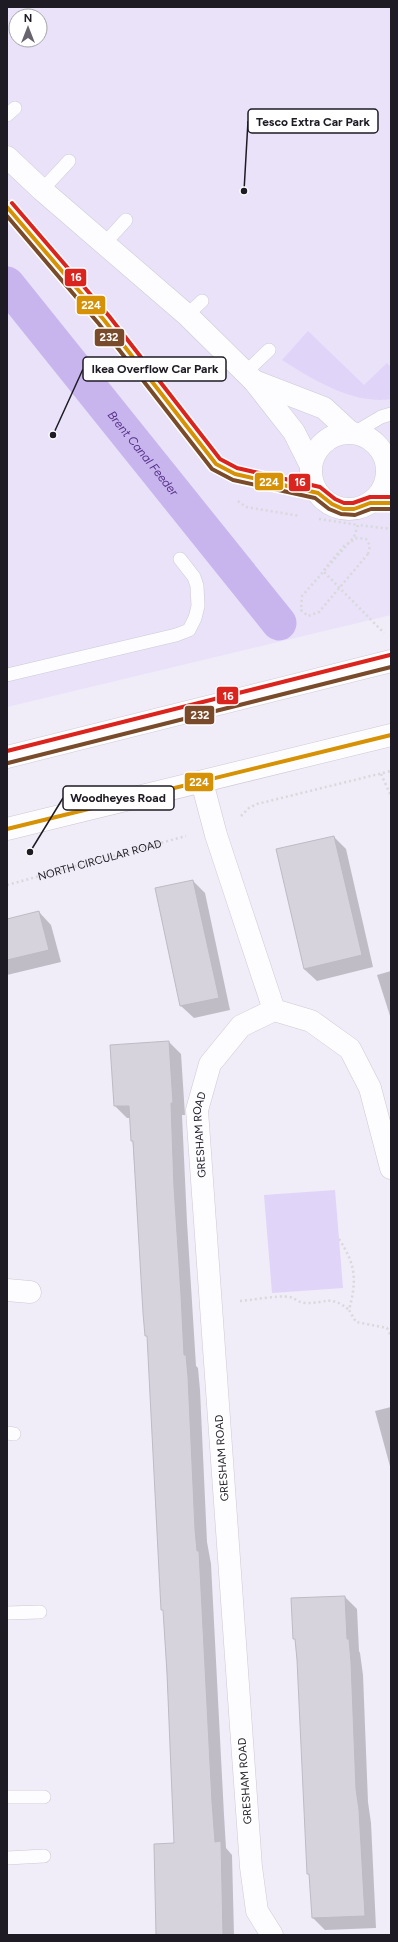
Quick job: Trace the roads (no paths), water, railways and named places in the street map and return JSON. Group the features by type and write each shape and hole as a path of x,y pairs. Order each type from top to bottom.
{"main road":[{"path":"7,157 104,244 195,308 294,432 311,466"},
{"path":"250,376 324,408 352,432"},
{"path":"352,432 366,436 375,442 383,451 389,471 385,485 379,495 381,503 348,509 336,507 326,502 318,493 313,485 311,466 314,454 320,445 329,438 339,433 352,432"},
{"path":"7,757 391,661"},
{"path":"7,829 391,735"},
{"path":"202,782 214,827 274,1010 312,1021 350,1049 370,1088 391,1168"},
{"name":"GRESHAM ROAD","path":"272,1935 257,1911 252,1868 197,1110 210,1064 241,1026 274,1010"},
{"path":"7,1290 30,1292"}],"lane":[{"path":"42,190 69,161"},
{"path":"7,207 104,320 216,464 235,474 318,493"},
{"path":"104,244 126,220"},
{"path":"250,376 269,350"},
{"path":"352,432 381,417 391,414"},
{"path":"7,675 176,635 189,630 195,618 199,594 194,577 180,559"},
{"path":"7,1613 40,1612"},
{"path":"7,1797 44,1797"},
{"path":"7,1858 44,1856"}],"waterway":[{"name":"Brent Canal Feeder","path":"7,284 279,623"}],"place":[{"name":"Tesco Extra Car Park","path":"244,191"},
{"name":"Ikea Overflow Car Park","path":"53,435"},
{"name":"Woodheyes Road","path":"30,852"}]}
